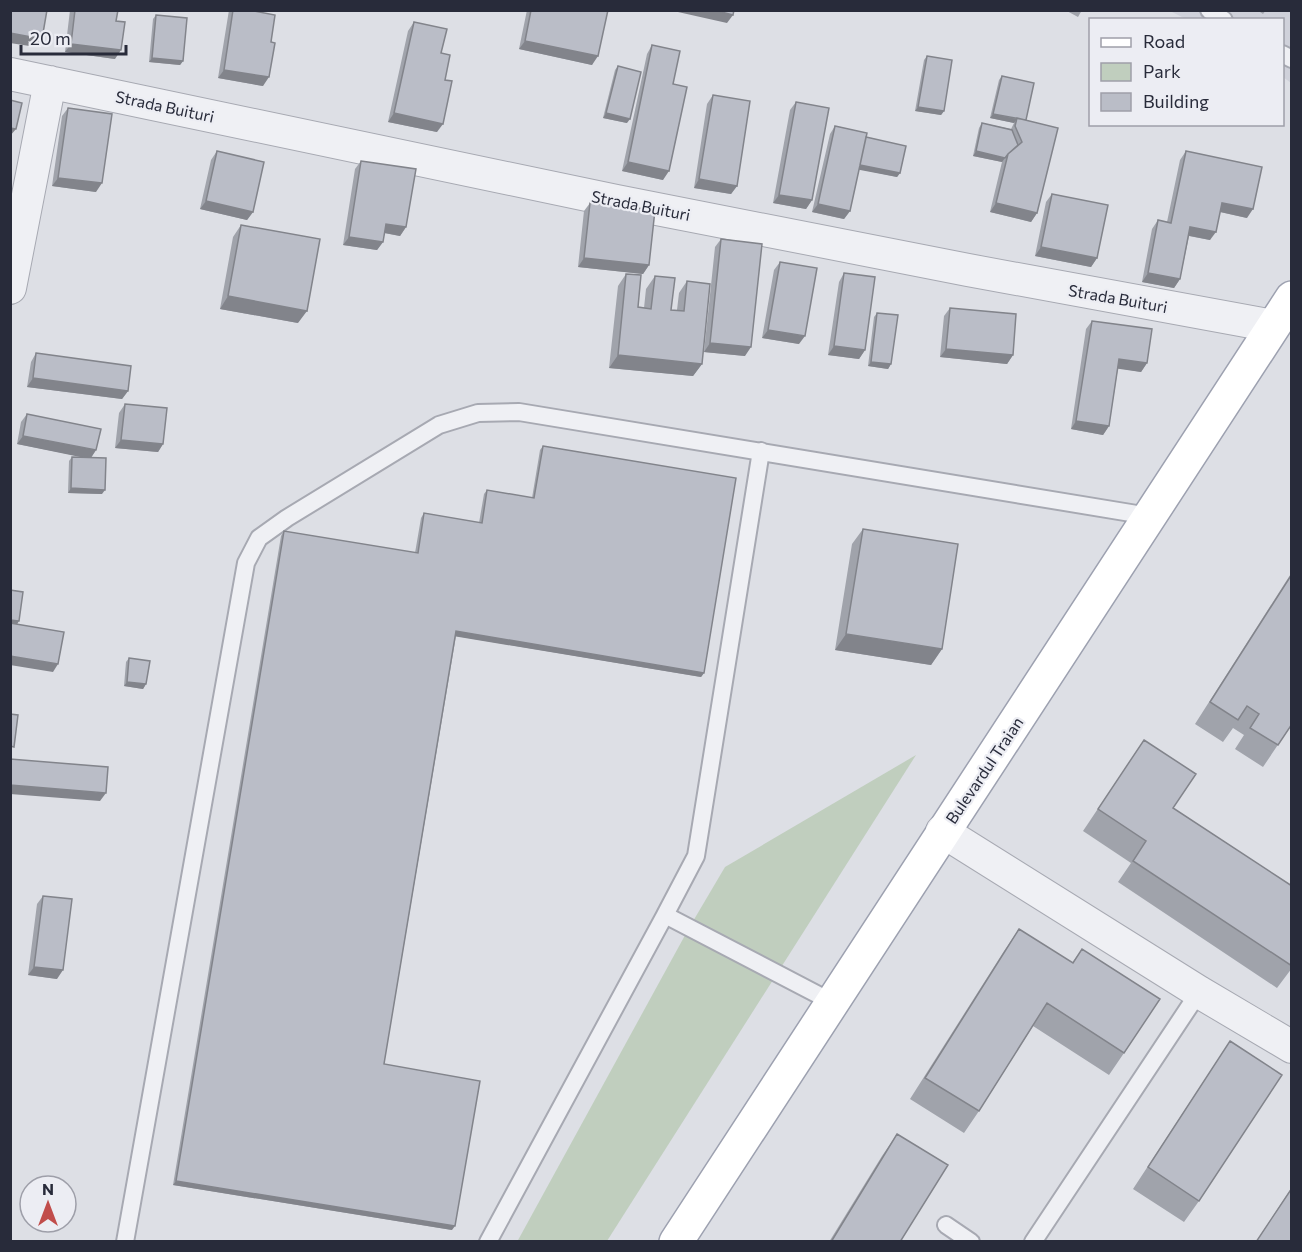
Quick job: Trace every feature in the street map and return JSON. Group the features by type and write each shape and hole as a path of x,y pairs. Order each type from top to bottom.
{"main road":[{"name":"Bulevardul Traian","path":"676,1242 942,831 1061,654 1292,298"}],"street":[{"name":"Strada Buituri","path":"10,74 616,201 968,270 1273,326"},
{"path":"10,288 50,82"},
{"path":"942,831 1199,992 1292,1047"}],"lane":[{"path":"125,1242 246,563 259,538 287,518 439,425 478,413 519,412 1149,516"},
{"path":"488,1242 696,856 760,451"},
{"path":"664,915 832,1002"},
{"path":"1033,1242 1199,992"},
{"path":"946,1225 971,1242"}],"shaded area":[{"path":"1170,11 1291,11 1291,83 1284,78 1284,18 1184,18"}],"green space":[{"path":"916,755 607,1241 517,1242 689,928 725,867"}],"building":[{"path":"10,10 47,10 42,39 10,33"},
{"path":"75,10 118,10 116,21 125,22 121,50 71,44"},
{"path":"233,10 254,10 275,15 271,42 275,43 269,77 224,70"},
{"path":"531,10 608,10 598,56 525,41"},
{"path":"714,10 734,10 733,15"},
{"path":"156,15 187,18 183,61 152,58"},
{"path":"414,22 447,29 441,53 450,55 445,80 452,81 443,124 394,113"},
{"path":"652,45 680,51 673,84 687,87 669,171 628,162"},
{"path":"927,56 952,60 944,111 918,107"},
{"path":"618,66 641,72 630,119 606,113"},
{"path":"1002,76 1034,83 1026,120 993,114"},
{"path":"713,95 750,101 737,186 699,179"},
{"path":"10,100 22,103 16,129 10,128"},
{"path":"796,102 829,108 812,200 779,195"},
{"path":"68,108 112,114 102,183 58,178"},
{"path":"1017,118 1058,128 1037,213 996,203 1008,154 1022,142 1015,126"},
{"path":"982,123 1012,130 1018,145 1005,158 976,151"},
{"path":"835,126 867,133 850,211 818,204"},
{"path":"866,137 906,146 900,173 860,165"},
{"path":"217,151 264,162 253,212 206,201"},
{"path":"1186,151 1262,167 1253,209 1222,203 1216,232 1190,227 1180,279 1148,273 1158,220 1171,223"},
{"path":"361,161 416,169 406,227 386,224 383,242 349,237"},
{"path":"1052,194 1108,205 1097,258 1041,247"},
{"path":"590,203 655,210 649,265 584,258"},
{"path":"241,225 320,239 307,311 228,296"},
{"path":"721,239 762,244 751,347 710,343"},
{"path":"780,262 817,268 805,336 768,330"},
{"path":"844,273 875,277 865,350 834,346"},
{"path":"626,274 641,275 638,307 651,309 655,276 675,278 671,310 684,311 687,281 710,284 702,364 618,355"},
{"path":"950,308 1016,314 1013,355 946,349"},
{"path":"877,313 898,315 891,364 871,362"},
{"path":"1092,321 1152,329 1147,363 1119,359 1109,426 1076,421"},
{"path":"36,353 131,366 128,391 33,378"},
{"path":"125,404 167,408 163,444 121,440"},
{"path":"27,414 101,429 96,450 23,436"},
{"path":"543,446 736,478 704,673 456,631 384,1064 480,1081 455,1226 176,1181 284,531 418,553 424,513 482,523 487,490 534,498"},
{"path":"72,457 106,458 105,490 71,488"},
{"path":"863,529 958,544 942,649 846,634"},
{"path":"1292,574 1292,724 1278,745 1250,728 1259,714 1247,706 1238,720 1210,702"},
{"path":"10,590 23,592 19,621 10,620"},
{"path":"10,623 64,632 58,664 10,656"},
{"path":"129,658 150,661 146,684 127,682"},
{"path":"10,714 18,715 14,747 10,746"},
{"path":"1144,740 1196,774 1173,808 1292,886 1292,966 1133,861 1146,841 1098,809"},
{"path":"10,759 108,767 106,793 10,785"},
{"path":"43,896 72,899 63,970 34,967"},
{"path":"1019,929 1073,963 1082,949 1160,999 1124,1053 1047,1003 979,1111 925,1078"},
{"path":"1230,1041 1282,1075 1199,1201 1148,1167"},
{"path":"897,1134 948,1165 900,1242 831,1242"},
{"path":"1292,1188 1292,1242 1256,1242"}]}
